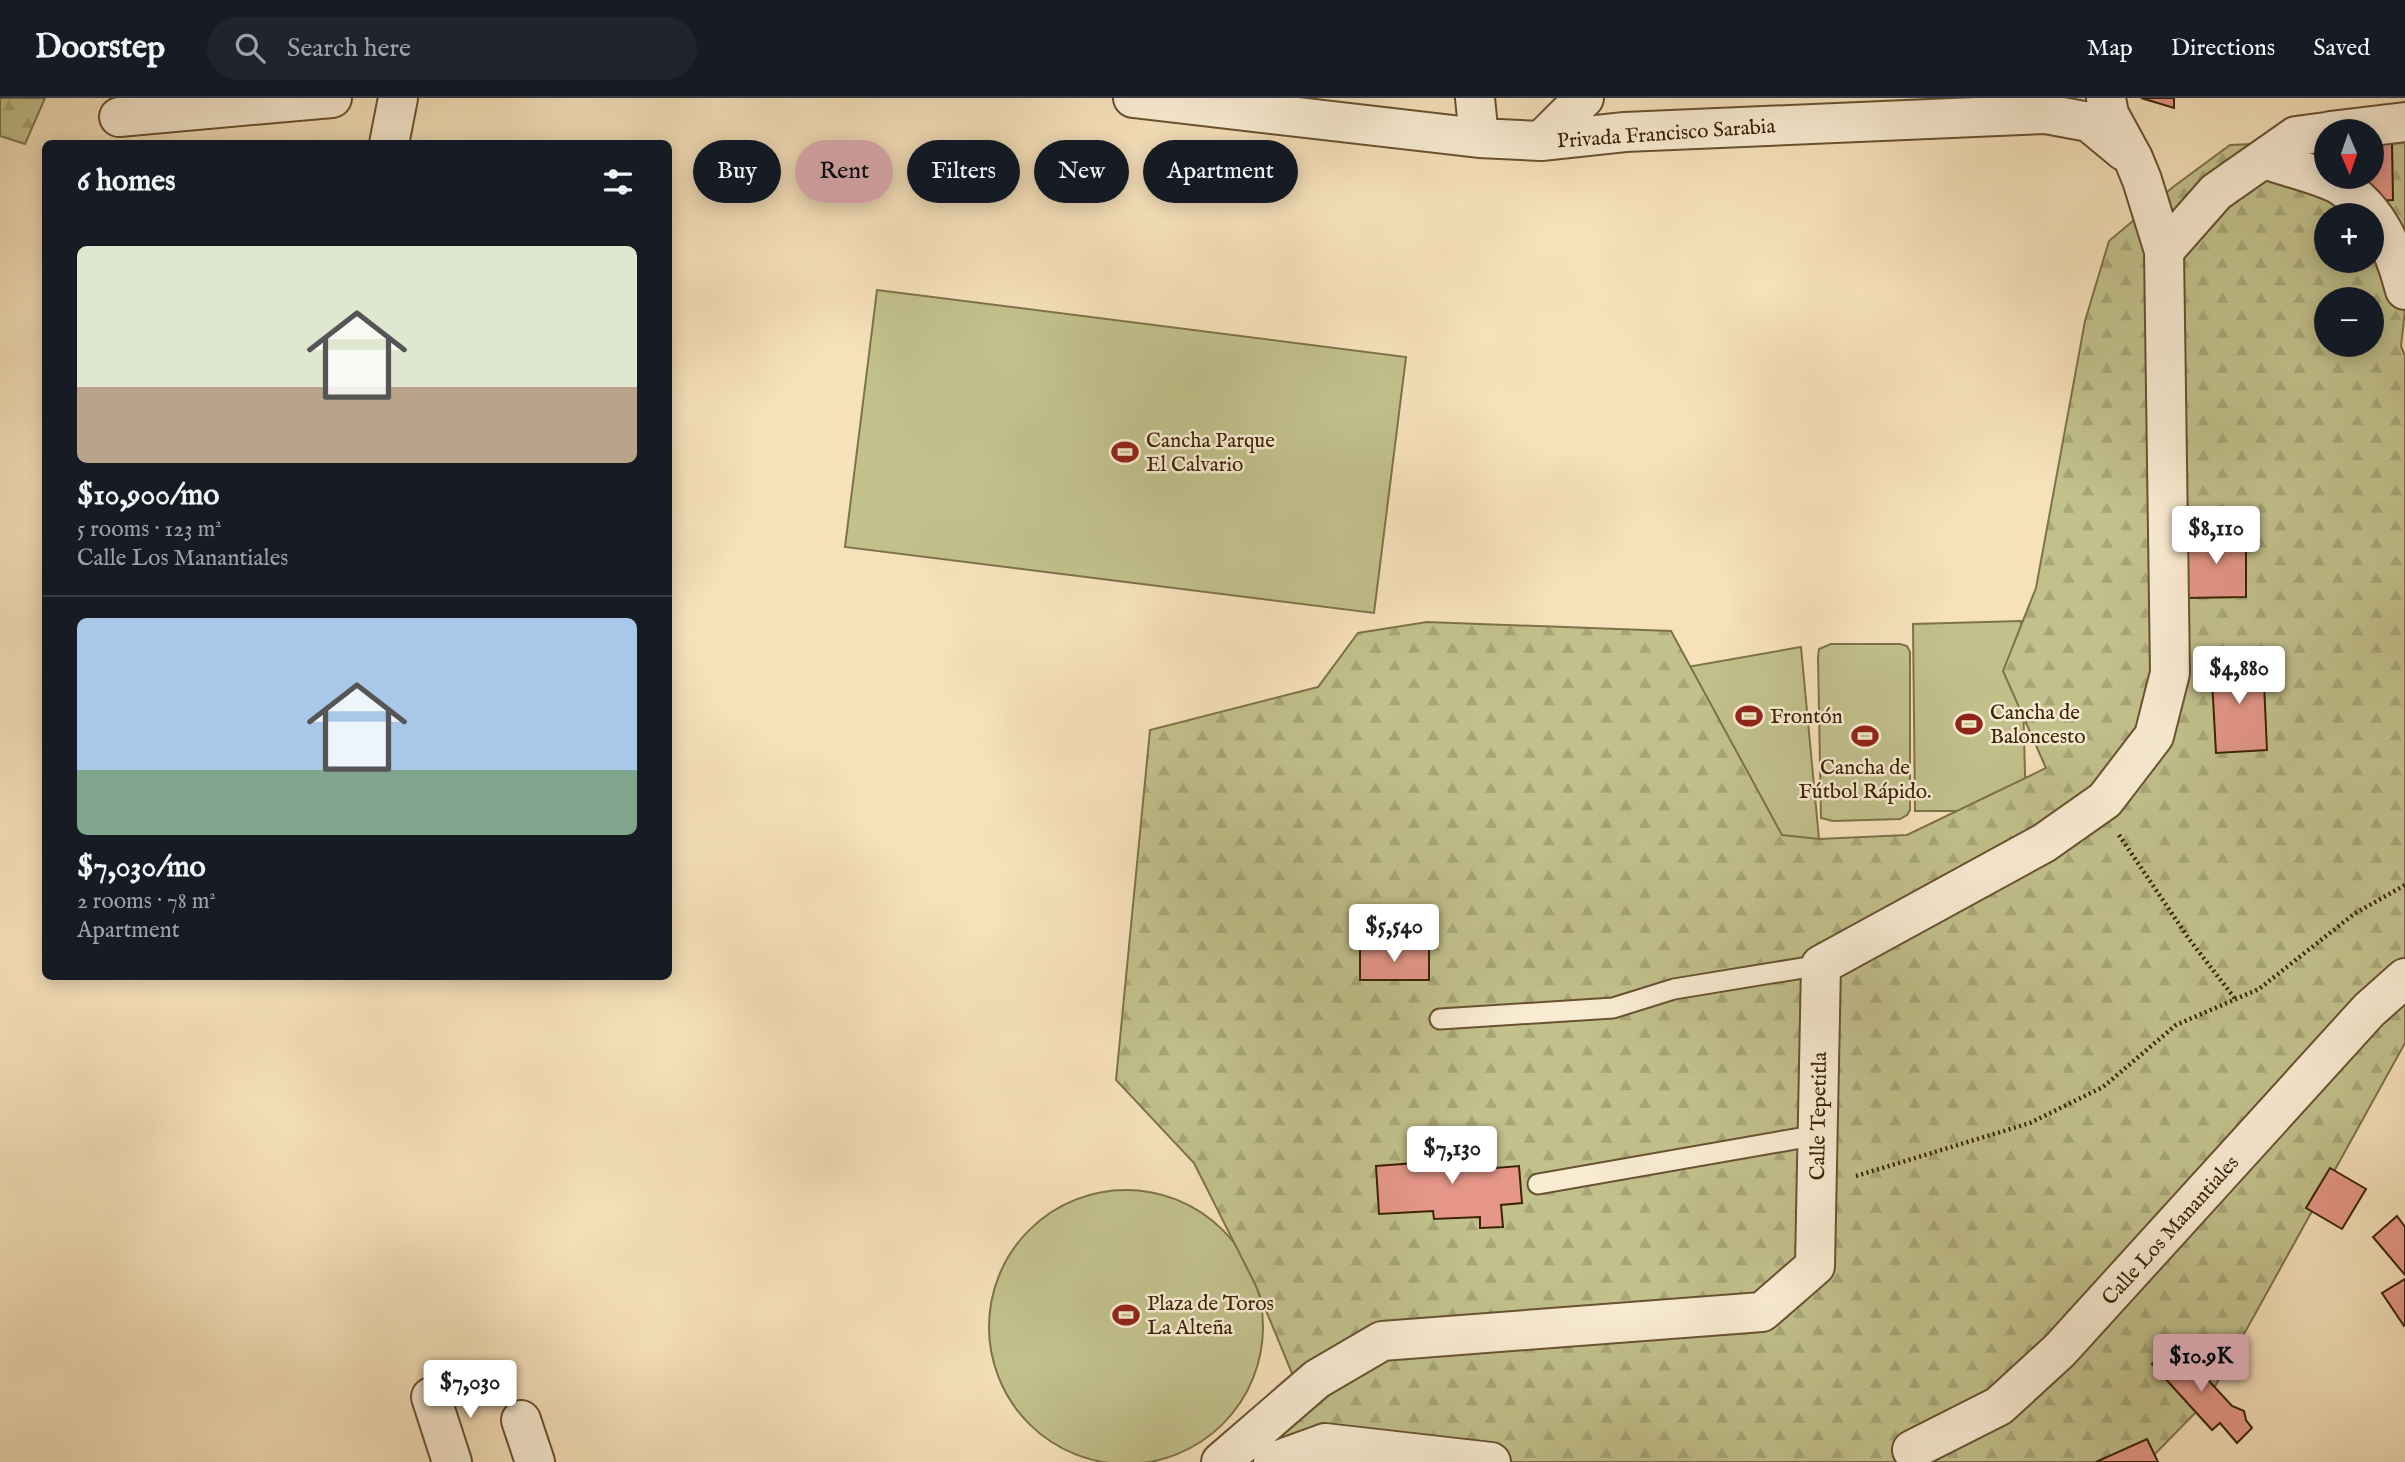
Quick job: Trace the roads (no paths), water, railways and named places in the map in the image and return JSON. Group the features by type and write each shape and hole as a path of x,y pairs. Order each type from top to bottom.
{"street":[{"path":"119,117 332,98"},
{"path":"390,140 398,98"},
{"name":"Privada Francisco Sarabia","path":"1133,98 1479,138 1541,141 1625,132 2046,114 2089,122 2133,158"},
{"path":"1475,98 1479,138"},
{"path":"1541,141 1584,98"},
{"path":"1821,965 2044,843 2105,800 2154,736 2170,673 2164,251 2133,158 2109,114 2106,98"},
{"path":"2384,124 2405,121"},
{"path":"2164,251 2216,191 2296,136 2314,134"},
{"path":"2264,159 2340,185 2373,214 2395,253 2405,290"},
{"name":"Calle Tepetitla","path":"1222,1462 1317,1378 1382,1341 1762,1312 1815,1266 1821,965"},
{"name":"Calle Los Manantiales","path":"1906,1458 1999,1406 2060,1350 2369,1010 2405,978"},
{"path":"431,1397 452,1462"},
{"path":"521,1420 535,1462"},
{"path":"1273,1462 1325,1443 1491,1462"}],"lane":[{"path":"1440,1019 1612,1008 1674,989 1821,965"},
{"path":"1538,1184 1818,1135"}],"place":[{"name":"Cancha Parque El Calvario","path":"1125,452"},
{"name":"Frontón","path":"1749,716"},
{"name":"Cancha de Baloncesto","path":"1969,724"},
{"name":"Cancha de Fútbol Rápido.","path":"1865,736"},
{"name":"Plaza de Toros La Alteña","path":"1126,1315"}]}
